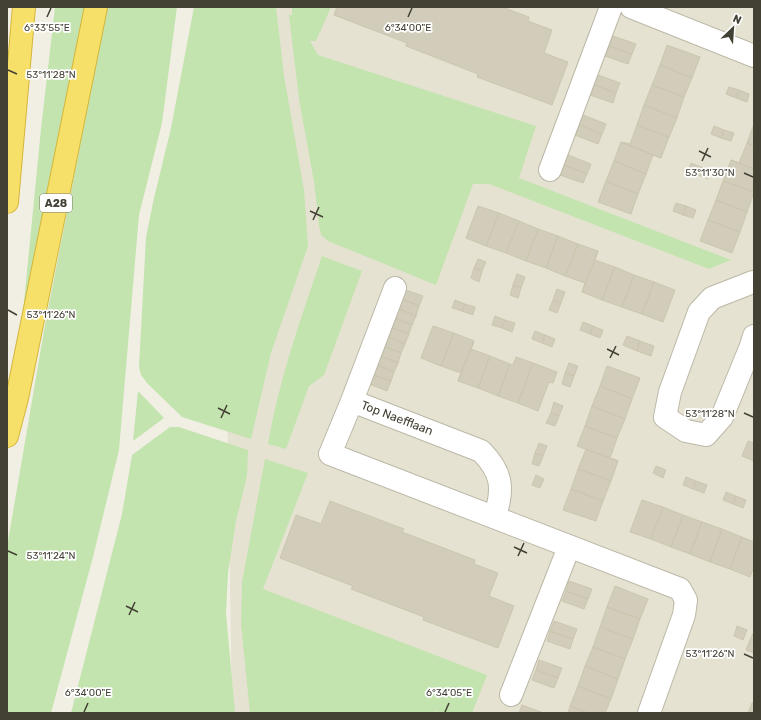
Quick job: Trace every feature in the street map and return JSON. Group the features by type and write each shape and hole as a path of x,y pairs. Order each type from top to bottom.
{"highway":[{"path":"7,202 24,7"},
{"name":"A28","path":"7,436 17,398 96,7"}],"street":[{"path":"550,170 611,7"},
{"path":"631,7 754,56"},
{"path":"754,282 712,298 699,312 670,392 666,417 686,430 706,436 722,417 754,336"},
{"path":"352,401 395,288"},
{"name":"Top Naefflaan","path":"495,516 501,496 499,477 493,463 481,451 352,401 330,454 495,516 569,547 680,589 686,600 684,615 650,713"},
{"path":"511,695 569,547"}],"shaded area":[{"path":"221,7 754,7 754,713 232,713"}],"green space":[{"path":"55,7 86,7 23,312 41,129"},
{"path":"107,7 177,7 162,123 139,215 119,450 93,557 51,713 7,713 7,547 45,325"},
{"path":"194,7 276,7 284,76 304,190 308,246 271,353 251,439 182,417 148,384 141,375 139,367 146,237 171,128"},
{"path":"292,7 331,7 316,41 310,41 318,55 536,126 519,178 731,260 709,269 489,184 473,184 436,285 328,241 321,235 314,182 299,99 289,15 292,15"},
{"path":"322,256 362,271 324,375 309,386 286,449 268,444 284,372"},
{"path":"138,391 164,418 133,441"},
{"path":"170,427 179,427 248,450 247,476 236,521 228,573 226,612 235,713 71,713 122,514 132,455"},
{"path":"265,459 308,473 263,589 487,675 472,713 443,713 436,711 435,713 250,713 241,624 242,582"}],"building":[{"path":"337,7 502,7 529,17 528,21 552,30 544,53 568,62 552,105 477,77 478,74 406,46 407,43 334,15"},
{"path":"613,36 636,44 632,54 609,46"},
{"path":"667,45 700,57 692,78 660,65"},
{"path":"609,46 632,54 628,64 605,56"},
{"path":"660,65 692,78 684,97 652,85"},
{"path":"598,75 620,83 616,93 594,85"},
{"path":"594,85 616,93 613,103 590,95"},
{"path":"652,85 684,97 677,118 644,105"},
{"path":"729,87 739,90 736,98 726,94"},
{"path":"739,90 749,94 747,102 736,98"},
{"path":"644,105 677,118 669,137 637,125"},
{"path":"583,115 606,124 602,134 579,125"},
{"path":"754,124 754,146 747,143"},
{"path":"579,125 602,134 598,144 575,135"},
{"path":"637,125 669,137 661,158 621,142 630,144"},
{"path":"714,126 724,130 721,138 711,134"},
{"path":"724,130 734,133 731,141 721,138"},
{"path":"621,142 661,158 653,155 646,174 614,161"},
{"path":"747,143 754,146 754,169 731,160 739,163"},
{"path":"568,155 591,164 587,174 564,165"},
{"path":"731,160 754,169 754,192 723,181"},
{"path":"614,161 646,174 638,194 606,181"},
{"path":"691,163 701,167 698,175 688,171"},
{"path":"564,165 587,174 583,183 560,175"},
{"path":"701,167 711,171 708,179 698,175"},
{"path":"606,181 638,194 631,214 598,202"},
{"path":"723,181 754,192 747,212 716,200"},
{"path":"716,200 747,212 740,232 708,220"},
{"path":"676,203 686,206 683,215 673,211"},
{"path":"478,206 499,213 486,246 466,238"},
{"path":"686,206 696,210 693,218 683,215"},
{"path":"499,213 519,221 506,253 486,246"},
{"path":"708,220 740,232 732,253 700,241"},
{"path":"519,221 538,229 526,261 506,253"},
{"path":"538,229 558,236 546,268 526,261"},
{"path":"558,236 578,244 565,276 546,268"},
{"path":"578,244 598,251 582,292 585,283 565,276"},
{"path":"598,251 595,260 615,267 602,300 582,292"},
{"path":"478,259 486,262 482,271 474,268"},
{"path":"615,267 634,275 622,307 602,300"},
{"path":"474,268 482,271 479,282 471,278"},
{"path":"517,274 525,277 521,288 513,285"},
{"path":"634,275 654,282 642,314 622,307"},
{"path":"654,282 675,290 663,322 642,314"},
{"path":"513,285 521,288 518,298 510,295"},
{"path":"403,289 423,296 419,306 400,298"},
{"path":"557,289 565,292 561,303 553,300"},
{"path":"400,298 419,306 416,316 396,308"},
{"path":"455,300 465,304 462,311 452,308"},
{"path":"553,300 561,303 557,313 549,310"},
{"path":"465,304 475,307 473,315 462,311"},
{"path":"396,308 416,316 412,325 392,317"},
{"path":"495,316 505,320 502,328 492,325"},
{"path":"392,317 412,325 409,334 389,327"},
{"path":"505,320 515,323 512,332 502,328"},
{"path":"583,322 593,326 590,334 580,330"},
{"path":"433,326 454,333 441,366 421,358"},
{"path":"593,326 603,330 600,338 590,334"},
{"path":"389,327 409,334 405,344 385,336"},
{"path":"535,331 545,335 542,343 532,339"},
{"path":"454,333 474,341 458,381 461,373 441,366"},
{"path":"545,335 555,339 552,347 542,343"},
{"path":"385,336 405,344 401,353 381,345"},
{"path":"627,336 640,341 637,351 623,345"},
{"path":"474,341 471,349 490,356 478,388 458,381"},
{"path":"640,341 654,346 651,356 637,351"},
{"path":"381,345 401,353 398,363 378,355"},
{"path":"378,355 398,363 394,372 375,364"},
{"path":"490,356 510,364 498,396 478,388"},
{"path":"516,357 533,363 518,403 498,396 510,364 513,365"},
{"path":"533,363 557,372 553,383 549,382 538,411 518,403"},
{"path":"569,363 578,366 574,376 565,373"},
{"path":"375,364 394,372 391,381 371,374"},
{"path":"607,366 640,378 632,399 600,386"},
{"path":"565,373 574,376 570,387 562,384"},
{"path":"371,374 391,381 387,391 367,383"},
{"path":"600,386 632,399 625,419 592,406"},
{"path":"554,402 563,406 559,416 551,413"},
{"path":"592,406 625,419 617,438 585,426"},
{"path":"551,413 559,416 555,426 546,423"},
{"path":"585,426 617,438 610,458 618,461 577,446"},
{"path":"754,439 754,461 742,456 748,441 753,443"},
{"path":"539,443 547,446 543,456 535,453"},
{"path":"586,449 618,461 611,481 578,469"},
{"path":"535,453 543,456 539,466 532,464"},
{"path":"656,466 666,470 663,478 653,473"},
{"path":"578,469 611,481 603,501 571,489"},
{"path":"536,475 544,479 540,488 532,485"},
{"path":"686,477 696,481 693,489 683,485"},
{"path":"696,481 707,485 704,493 693,489"},
{"path":"571,489 603,501 596,521 563,510"},
{"path":"726,492 736,496 733,504 723,500"},
{"path":"736,496 746,500 743,508 733,504"},
{"path":"642,500 663,507 651,539 630,532"},
{"path":"330,501 404,529 402,532 475,560 474,564 498,573 489,596 514,606 498,648 423,620 424,617 351,589 353,586 280,558 296,515 321,524"},
{"path":"663,507 683,515 671,547 651,539"},
{"path":"683,515 702,522 690,554 671,547"},
{"path":"702,522 722,529 710,562 690,554"},
{"path":"722,529 742,537 730,569 710,562"},
{"path":"742,537 754,542 754,567 750,577 730,569"},
{"path":"569,581 592,589 588,599 566,591"},
{"path":"615,586 648,599 640,619 607,607"},
{"path":"566,591 588,599 584,609 562,601"},
{"path":"607,607 640,619 633,639 600,627"},
{"path":"554,621 577,629 573,639 550,631"},
{"path":"737,626 747,630 743,640 734,636"},
{"path":"600,627 633,639 625,659 593,647"},
{"path":"550,631 573,639 570,649 547,641"},
{"path":"754,633 754,653 746,650"},
{"path":"593,647 625,659 618,679 585,666"},
{"path":"539,660 562,668 558,678 536,670"},
{"path":"585,666 618,679 611,699 578,686"},
{"path":"536,670 558,678 554,688 532,680"},
{"path":"578,686 611,699 605,713 588,713 570,706"},
{"path":"752,703 754,703 754,713 748,713"},
{"path":"522,705 541,712 541,713 519,713"},
{"path":"570,706 588,713 568,713"}]}
